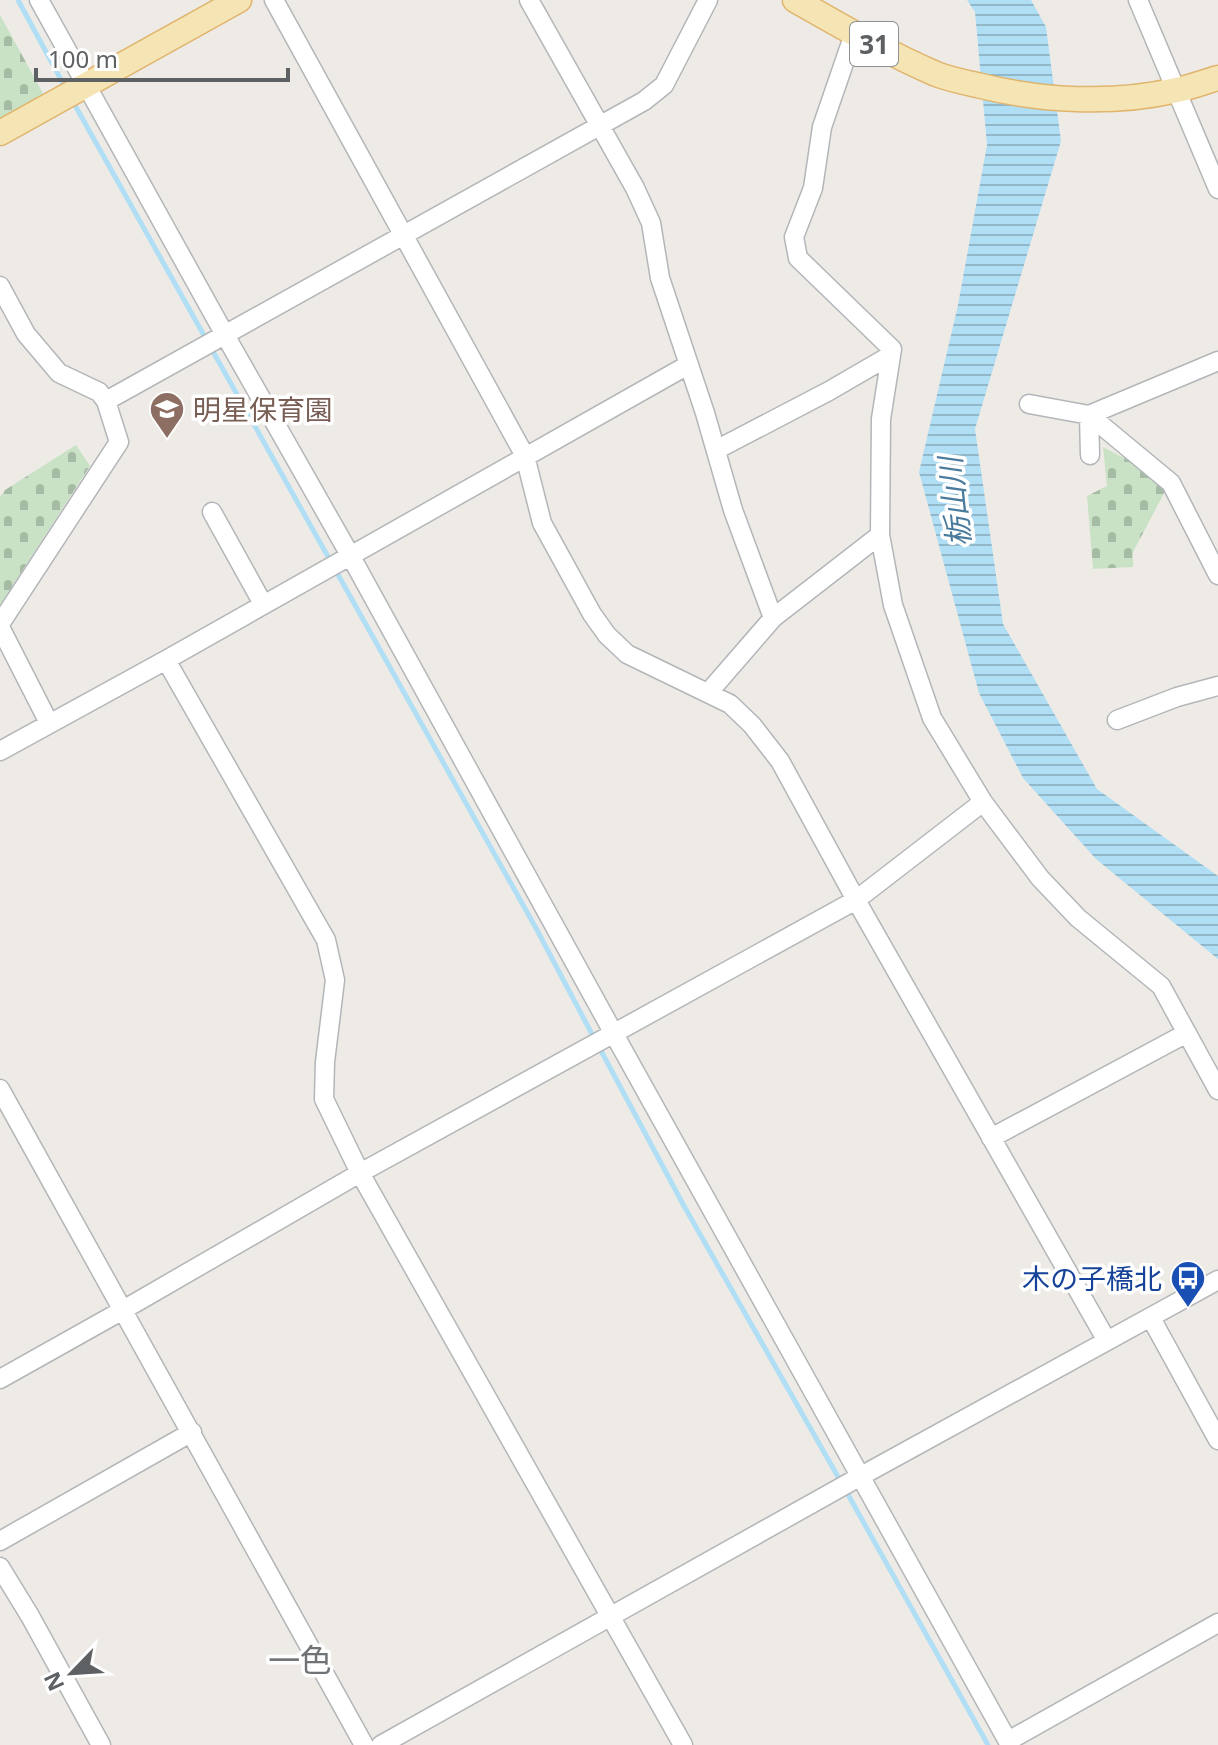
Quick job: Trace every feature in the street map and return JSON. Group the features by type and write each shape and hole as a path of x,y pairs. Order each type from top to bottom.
{"main road":[{"path":"0,133 239,0"},
{"name":"31","path":"795,0 854,34 939,75 1004,92 1089,100 1176,90 1218,78"}],"street":[{"path":"39,0 350,555 611,1036 1009,1743 1218,1623"},
{"path":"274,0 525,456 542,523 592,614 607,635 627,654 730,704 752,725 780,761 1107,1341"},
{"path":"529,0 635,188 651,223 660,278 733,510 773,618"},
{"path":"106,401 644,101 664,85 708,0"},
{"path":"1138,0 1218,189"},
{"path":"854,34 822,127 813,188 794,237 798,258 892,349 881,419 880,535 893,605 932,718 983,802 1040,878 1078,918 1161,986 1218,1090"},
{"path":"0,286 26,334 59,373 99,392 106,401 119,442 0,626 49,723"},
{"path":"716,450 891,355"},
{"path":"1089,415 1218,361"},
{"path":"0,751 688,365"},
{"path":"1029,404 1089,415 1171,483 1218,575"},
{"path":"1089,415 1090,455"},
{"path":"212,512 263,604"},
{"path":"708,693 773,618 880,535"},
{"path":"166,660 326,940 335,980 325,1062 324,1099 360,1173 683,1745"},
{"path":"1117,720 1177,697 1218,686"},
{"path":"0,1379 360,1173 856,900 983,802"},
{"path":"991,1138 1187,1033"},
{"path":"0,1089 364,1745"},
{"path":"381,1745 1218,1280"},
{"path":"1151,1318 1218,1440"},
{"path":"0,1541 192,1432"},
{"path":"0,1567 101,1745"}],"green space":[{"path":"0,15 44,95 0,119"},
{"path":"76,445 90,466 0,605 0,497 5,490"},
{"path":"1103,447 1170,482 1133,552 1133,567 1093,569 1087,496 1107,486"}],"water":[{"name":"栃山川","path":"967,0 1031,0 1046,27 1061,141 975,429 1003,624 1097,789 1218,876 1218,959 1096,859 1023,778 979,693 919,472 958,305 987,145 975,12"}],"waterway":[{"path":"18,0 65,87"},
{"path":"72,100 206,339"},
{"path":"211,348 331,562"},
{"path":"336,571 594,1038"},
{"path":"599,1047 684,1206 841,1482"},
{"path":"846,1491 988,1745"}],"place":[{"name":"明星保育園","path":"167,440"},
{"name":"木の子橋北","path":"1188,1309"}],"district":[{"name":"一色","path":"300,1659"}]}
